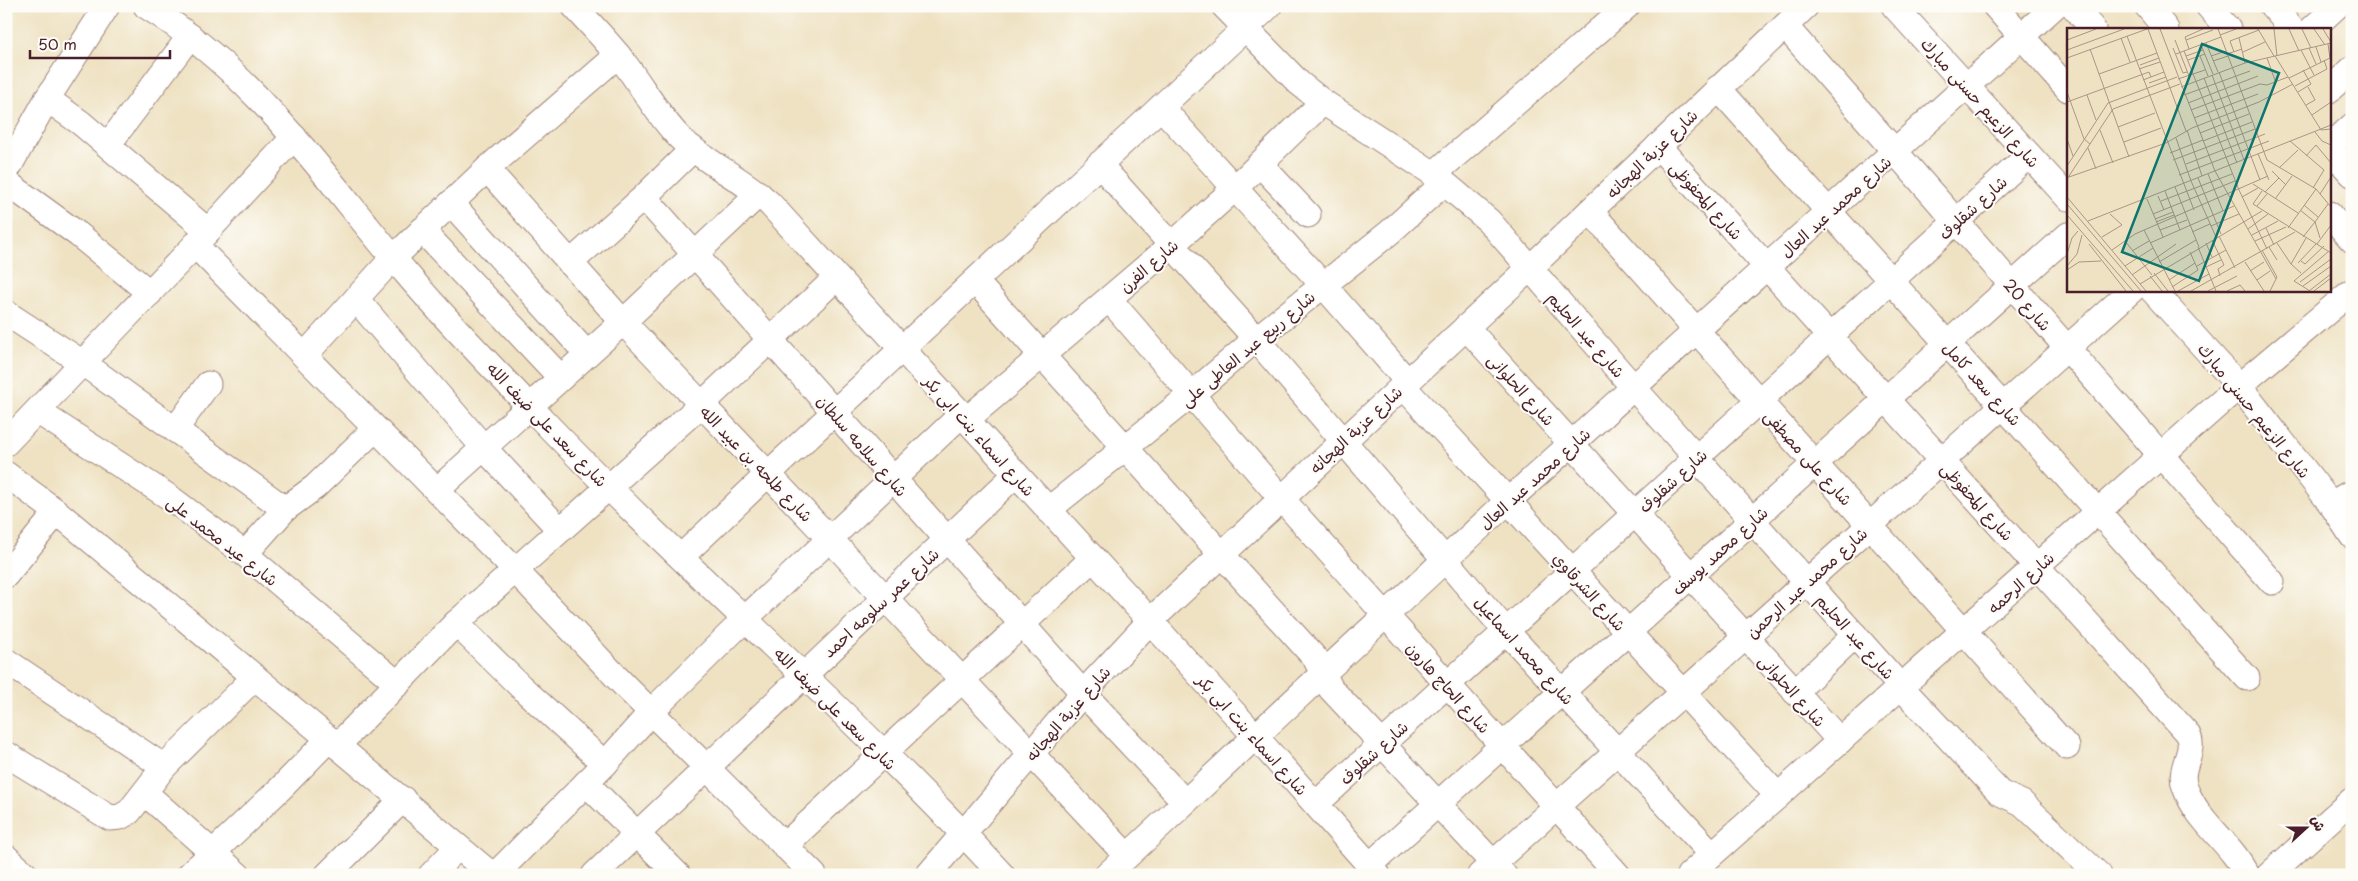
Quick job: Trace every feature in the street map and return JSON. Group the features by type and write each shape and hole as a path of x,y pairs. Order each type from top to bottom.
{"street":[{"path":"6,172 47,99 107,6"},
{"name":"شارع سعد على ضيف الله","path":"146,6 190,36 230,68 266,104 393,258 529,407 609,488 746,618 963,832 1002,875"},
{"name":"شارع اسماء بنت ابى بكر","path":"574,6 618,55 660,116 692,149 759,194 1255,736 1374,870"},
{"name":"شارع عبد الحليم","path":"1224,6 1244,29 1299,83 1323,102 1439,179 1489,221 1634,388 1901,687 2003,796 2022,803 2099,875"},
{"path":"681,557 1269,6"},
{"name":"شارع ربيع عبد العاطى على","path":"1048,510 1192,394 1256,338 1390,232 1439,179 1627,6"},
{"name":"شارع عزبة الهجانه","path":"928,875 1083,693 1150,621 1404,383 1530,268 1806,6"},
{"name":"شارع الزعيم حسنى مبارك","path":"1894,6 2029,155 2065,188"},
{"path":"1995,6 2067,89"},
{"name":"شارع محمد عبد العال","path":"1107,875 1184,801 1508,501 2056,6"},
{"path":"2073,6 2092,28"},
{"path":"2147,6 2165,28"},
{"path":"2208,6 2227,28"},
{"path":"2272,6 2291,28"},
{"path":"2313,28 2337,6"},
{"name":"شارع 20","path":"1785,26 2272,582"},
{"path":"108,145 190,36"},
{"path":"305,355 393,258 422,230 487,169 618,55"},
{"path":"2330,89 2352,69"},
{"name":"شارع سعد كامل","path":"1718,88 2247,678"},
{"path":"47,99 108,145 202,238 305,355 375,429 437,490 706,768 814,875"},
{"name":"شارع الفرن","path":"494,875 605,764 652,711 829,538 964,418 1043,355 1172,245 1234,189 1323,102"},
{"name":"شارع الشرقاوي","path":"1161,106 1234,189 1323,285 1404,383 1508,501 1778,796"},
{"path":"2330,147 2352,126"},
{"path":"6,443 202,238 294,137"},
{"name":"شارع المحفوظى","path":"1658,146 2189,736 2190,750 2185,761 2183,773 2184,785 2190,802 2240,860 2247,875"},
{"path":"570,263 644,197 692,149"},
{"path":"2330,149 2352,174"},
{"name":"شارع شقلوف","path":"1316,804 2029,155"},
{"name":"شارع محمد اسماعيل","path":"1099,164 1256,338 1506,631 1712,854"},
{"path":"1260,164 1308,215"},
{"name":"شارع طلحه بن عبيد الله","path":"487,169 623,322 829,538 1127,856"},
{"path":"6,182 79,235 150,293"},
{"path":"437,490 623,322 759,194"},
{"name":"شارع سلامه سلطان","path":"644,197 1083,693 1184,801"},
{"path":"451,203 587,354"},
{"name":"شارع على مصطفى","path":"1590,211 2067,747"},
{"path":"2330,215 2352,240"},
{"path":"422,230 561,378"},
{"name":"شارع محمد يوسف","path":"1374,870 1438,804 2067,236"},
{"path":"189,875 398,684 456,623 702,404 836,278"},
{"path":"975,281 1316,658 1331,689 1438,804 1493,871"},
{"name":"شارع محمد عبد الرحمن","path":"1493,871 1556,806 2131,291"},
{"name":"شارع الزعيم حسنى مبارك","path":"2153,291 2239,386 2331,504 2352,536"},
{"name":"شارع الرحمه","path":"1689,875 2037,567 2339,295"},
{"path":"356,299 484,448 560,530"},
{"name":"شارع الحاج هارون","path":"1109,299 1281,498 1618,875"},
{"path":"6,313 83,363 285,509"},
{"name":"شارع الحلوانى","path":"1466,326 1840,741"},
{"path":"175,430 208,384"},
{"name":"شارع عيد محمد على","path":"37,411 169,497 245,554 398,684"},
{"path":"245,554 285,509 315,487 375,429"},
{"path":"6,474 57,512 494,875"},
{"name":"شارع عمر سلومه احمد","path":"594,875 1015,475"},
{"path":"2331,504 2352,492"},
{"path":"6,575 57,512"},
{"path":"784,846 1093,558"},
{"path":"456,623 520,686 605,764"},
{"path":"1796,692 1855,635"},
{"path":"6,661 164,766"},
{"path":"6,754 110,818 120,818 129,812 164,766 255,677"},
{"path":"586,783 678,875"},
{"path":"144,793 238,875"},
{"path":"327,875 404,799"},
{"path":"2269,875 2352,800"},
{"path":"431,875 458,847"},
{"path":"6,857 26,875"}]}
